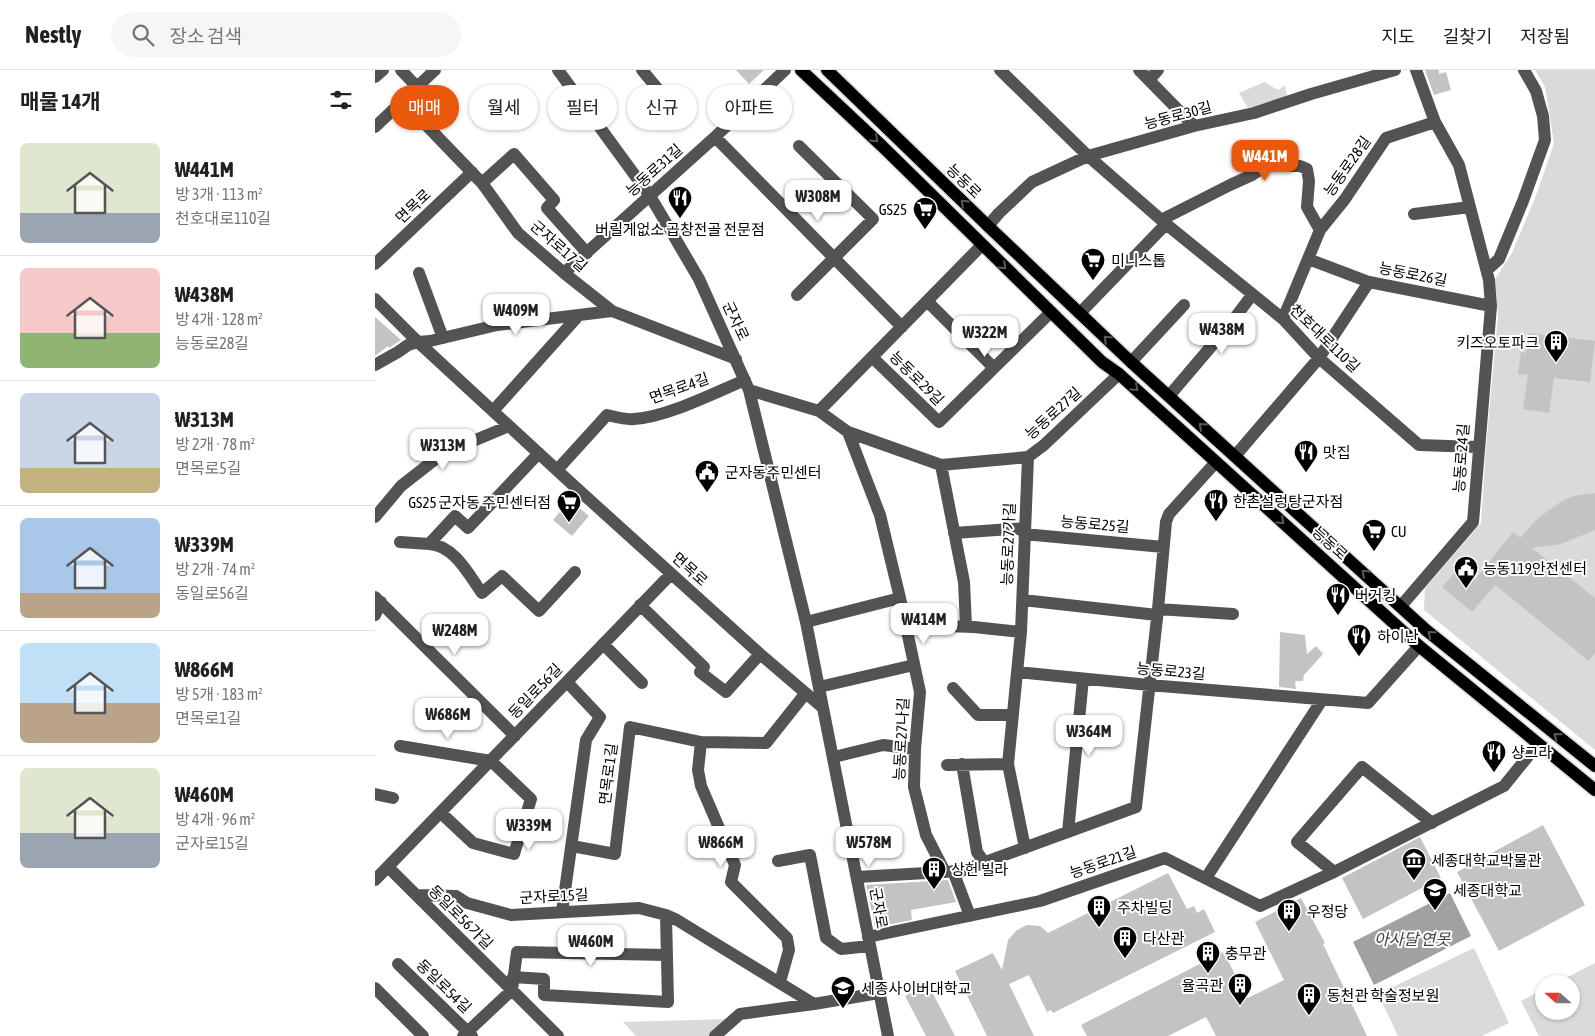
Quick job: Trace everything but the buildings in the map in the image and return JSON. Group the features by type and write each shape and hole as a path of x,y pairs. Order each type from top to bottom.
{"main road":[{"name":"능동로","path":"801,70 882,146 1102,362 1119,374 1419,646 1595,790"},
{"name":"능동로","path":"827,70 1131,362 1451,651 1595,766"},
{"name":"능동로24길","path":"1390,619 1401,606"}],"street":[{"path":"375,78 383,70"},
{"path":"401,70 415,85"},
{"path":"419,85 435,70"},
{"name":"군자로","path":"558,70 649,196 699,279 747,385 805,622 834,757 888,1036"},
{"path":"642,70 654,85"},
{"name":"능동로31길","path":"564,273 715,137 785,70"},
{"name":"천호대로110길","path":"1000,70 1088,156 1163,222 1283,319 1319,358 1419,445 1478,447"},
{"path":"1139,70 1194,126"},
{"path":"1149,80 1158,70"},
{"name":"능동로30길","path":"988,226 1032,182 1088,156 1194,126 1254,113 1311,94 1395,70"},
{"name":"능동로24길","path":"1401,606 1473,522 1491,306 1487,270 1459,165 1435,122 1416,70"},
{"path":"1487,270 1499,259 1545,140 1543,116 1536,91 1524,70"},
{"path":"375,126 390,113"},
{"name":"능동로28길","path":"1283,319 1320,230 1345,199 1386,138 1435,122"},
{"name":"군자로17길","path":"431,130 482,183 518,233 612,311 736,359"},
{"path":"715,137 902,326"},
{"path":"797,295 873,219 799,146"},
{"path":"482,183 514,154 554,200 547,208 587,252"},
{"name":"능동로28길","path":"1163,222 1230,184 1252,176 1265,166 1307,169 1309,181 1307,207 1320,230"},
{"name":"면목로","path":"375,264 472,172"},
{"path":"1414,214 1470,207"},
{"path":"1080,313 1163,222"},
{"name":"능동로29길","path":"819,411 982,245"},
{"path":"1308,259 1369,282"},
{"path":"419,273 443,338"},
{"name":"능동로26길","path":"1235,456 1319,358 1369,282 1491,306"},
{"path":"1169,396 1253,295"},
{"name":"면목로","path":"375,299 418,342 557,470 760,654 822,707"},
{"path":"927,301 995,368 1051,312"},
{"path":"1131,362 1184,306"},
{"path":"375,365 408,345 418,342 497,325 612,311"},
{"path":"493,411 579,315"},
{"name":"능동로29길","path":"872,357 939,422 995,368"},
{"name":"능동로27길","path":"747,385 819,411 848,432 941,465 1028,457 1044,445 1119,374"},
{"name":"면목로4길","path":"557,470 607,415 634,419 659,415 747,385"},
{"path":"377,522 401,486 442,454 509,426"},
{"name":"능동로27나길","path":"848,432 880,515 920,692 914,788 926,835 949,872 970,916"},
{"path":"429,544 455,516 468,528 539,453"},
{"name":"능동로27가길","path":"1025,848 1008,764 1021,632 1028,457"},
{"path":"857,877 961,871 1136,807 1165,522 1169,514 1216,462"},
{"path":"941,465 964,582 966,626"},
{"path":"955,533 1024,531"},
{"name":"능동로25길","path":"1024,531 1163,547"},
{"path":"400,542 435,544 453,554 482,593 501,576 539,611 575,572"},
{"name":"동일로56길","path":"380,872 441,813 671,574"},
{"path":"805,622 900,598"},
{"path":"375,615 378,599"},
{"path":"378,599 515,736"},
{"path":"1023,600 1157,612 1233,614"},
{"path":"640,605 704,667 700,672 726,692 760,654"},
{"path":"945,626 966,626 1021,632"},
{"path":"603,644 642,683"},
{"name":"능동로23길","path":"1017,672 1323,700 1368,702 1419,646"},
{"path":"819,687 914,665"},
{"path":"1067,832 1083,679"},
{"path":"562,912 586,740 600,717 567,682"},
{"path":"953,688 978,715 1013,715"},
{"name":"면목로1길","path":"572,846 615,854 630,727 701,742 766,744 805,694"},
{"path":"1206,878 1323,700"},
{"path":"701,742 698,770 701,786 735,865 731,882 787,938 789,950 780,982"},
{"name":"능동로21길","path":"869,941 1040,901 1165,858 1260,906 1334,872 1504,786 1538,744"},
{"path":"400,746 491,761 531,799 514,854 473,843 441,813"},
{"path":"834,757 883,746 915,749"},
{"path":"962,764 977,852 984,862"},
{"path":"947,765 1008,764"},
{"path":"1334,872 1297,842 1362,767 1432,823"},
{"path":"375,794 393,798"},
{"name":"군자로","path":"778,861 810,855 827,938 841,949 869,941"},
{"name":"동일로56가길","path":"380,872 417,895 513,984 558,1036"},
{"name":"군자로15길","path":"417,895 456,896 467,903 511,915 639,908 666,915 814,1004"},
{"path":"666,915 667,954 668,1002 544,996 544,979 513,984 517,952 667,954"},
{"name":"동일로54길","path":"398,964 467,1034 513,984"},
{"path":"375,988 423,1036"},
{"path":"715,1036 740,1014 879,993"}],"shaded area":[{"path":"1535,70 1595,70 1595,750 1424,610 1425,588 1481,523 1498,316 1495,279 1512,253 1537,193 1554,143 1545,87"},
{"path":"1264,82 1278,90 1285,85 1287,97 1248,108 1239,93"},
{"path":"1474,948 1509,1023 1482,1036 1398,1036 1378,994"},
{"path":"1595,963 1595,1036 1539,1036 1521,1001 1535,994 1535,1020 1580,1020 1580,975 1572,975"},
{"path":"728,1019 710,1036 636,1036 623,1022"}],"water":[{"name":"아사달 연못","path":"1450,893 1471,936 1374,985 1353,942"}],"place":[{"name":"버릴게없소 곱창전골 전문점","path":"680,219"},
{"name":"GS25","path":"925,230"},
{"name":"미니스톱","path":"1093,281"},
{"name":"키즈오토파크","path":"1556,363"},
{"name":"맛집","path":"1306,473"},
{"name":"군자동주민센터","path":"707,493"},
{"name":"한촌설렁탕군자점","path":"1216,522"},
{"name":"GS25 군자동 주민센터점","path":"569,523"},
{"name":"CU","path":"1374,552"},
{"name":"능동119안전센터","path":"1466,589"},
{"name":"버거킹","path":"1338,616"},
{"name":"하이난","path":"1359,657"},
{"name":"샹그라","path":"1494,773"},
{"name":"세종대학교박물관","path":"1414,881"},
{"name":"상헌 빌라","path":"934,890"},
{"name":"세종대학교","path":"1435,911"},
{"name":"주차빌딩","path":"1099,928"},
{"name":"우정당","path":"1289,932"},
{"name":"다산관","path":"1125,959"},
{"name":"충무관","path":"1208,974"},
{"name":"율곡관","path":"1240,1006"},
{"name":"세종사이버대학교","path":"843,1009"},
{"name":"동천관 학술정보원","path":"1309,1016"}]}
